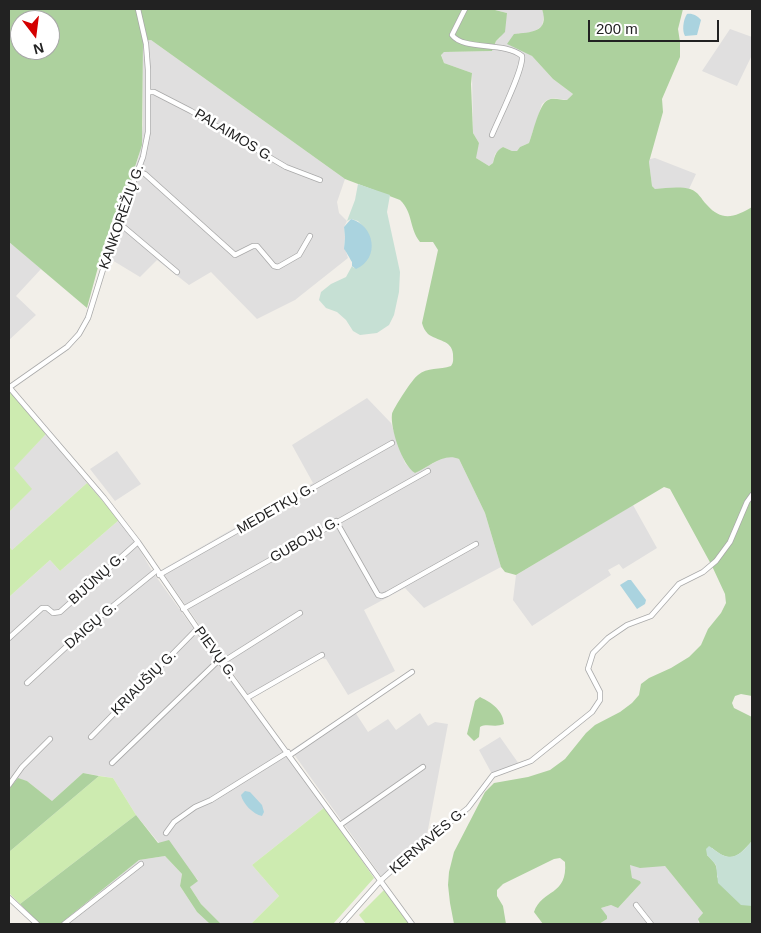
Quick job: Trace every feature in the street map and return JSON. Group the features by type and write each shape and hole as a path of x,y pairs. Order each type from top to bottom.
{"street":[{"name":"KANKORĖŽIŲ G.","path":"9,387 67,347 79,334 88,318 97,293 108,250 138,171 147,141 148,92 146,44 138,9"},
{"path":"465,9 452,35 456,40 504,47 522,56 523,61 492,135"},
{"name":"PALAIMOS G.","path":"148,92 154,92 191,111 286,167 320,180"},
{"path":"138,171 145,174 236,255 253,246 257,246 274,266 278,267 299,255 310,236"},
{"path":"119,223 177,272"},
{"name":"PIEVŲ G.","path":"9,387 104,498 138,542 197,629 412,924"},
{"name":"MEDETKŲ G.","path":"158,573 392,443"},
{"name":"GUBOJŲ G.","path":"183,609 336,521 428,471"},
{"name":"KERNAVĖS G.","path":"342,924 380,881 411,853 461,814 493,775 531,762 592,712 600,700 600,692 588,669 593,653 618,630 651,616 678,584 703,572 716,561 730,542 752,494"},
{"path":"336,521 378,596 387,594 476,544"},
{"name":"BIJŪNŲ G.","path":"9,638 42,608 47,608 53,613 60,612 138,542"},
{"name":"DAIGŲ G.","path":"27,683 92,623 158,573"},
{"path":"112,763 220,661 300,613"},
{"name":"KRIAUŠIŲ G.","path":"91,737 197,629"},
{"path":"247,698 322,654"},
{"path":"166,833 174,822 195,807 211,800 289,753 412,672"},
{"path":"9,785 22,767 50,740"},
{"path":"340,825 423,767"},
{"path":"64,924 141,864"},
{"path":"9,898 37,924"},
{"path":"636,905 651,924"}],"shaded area":[{"path":"491,9 542,9 544,15 542,26 535,31 523,34 518,33 527,53 553,79 573,94 567,100 553,98 542,104 529,143 520,147 517,151 503,147 495,154 493,163 489,166 476,158 475,155 479,143 473,133 472,73 444,63 441,54 444,52 492,51 496,41 500,38 507,13"},
{"path":"730,29 752,37 752,55 737,86 702,71"},
{"path":"151,40 345,179 337,202 339,213 347,221 344,227 344,245 348,258 295,300 257,319 211,272 189,285 157,260 140,277 102,254 113,219 125,198 139,156 143,125 143,41"},
{"path":"655,158 696,174 689,189 655,189 652,186 649,162 650,159"},
{"path":"9,242 41,269 16,296 36,315 9,340"},
{"path":"367,398 391,423 405,463 415,473 443,458 453,456 459,459 485,513 501,567 424,608 405,588 364,610 395,671 348,695 326,659 320,658 251,699 161,570 313,483 292,445"},
{"path":"46,434 87,483 12,550 9,546 9,512 31,489 13,468"},
{"path":"117,451 141,484 115,501 90,469"},
{"path":"633,505 657,548 623,569 619,564 608,570 611,575 532,626 513,600 516,575"},
{"path":"119,520 134,540 152,571 325,807 252,865 279,896 251,924 221,924 201,904 190,887 198,880 159,843 136,815 113,778 83,773 52,801 27,781 18,779 9,789 9,597 50,560 60,571"},
{"path":"353,709 368,732 388,719 396,730 420,713 428,726 435,722 448,724 426,840 381,876 291,750"},
{"path":"500,737 519,764 492,774 479,750"},
{"path":"165,856 182,874 180,886 197,912 210,924 60,924 139,860"},
{"path":"630,865 665,866 703,913 698,922 700,924 599,924 607,919 601,908 611,905 619,907 641,883 632,879"}],"green space":[{"path":"9,9 491,9 507,13 505,32 496,41 492,51 444,52 441,55 444,63 472,73 473,133 479,143 476,158 489,166 493,163 497,152 503,147 517,151 520,147 529,143 539,113 548,100 567,100 573,94 553,79 532,56 507,44 514,34 532,32 541,27 544,17 542,9 683,9 678,29 680,57 662,99 663,112 649,162 652,186 655,189 677,187 693,190 713,210 723,216 734,215 752,207 752,696 741,694 735,696 732,703 734,708 752,717 752,841 743,851 734,856 724,856 712,848 707,855 715,864 717,877 752,906 752,924 700,924 698,919 703,913 665,866 640,868 630,865 632,878 641,883 618,908 611,905 601,908 607,919 599,924 543,924 534,912 543,899 559,887 563,881 565,862 560,858 554,859 503,884 497,890 497,896 503,906 506,924 454,924 448,885 449,872 454,852 485,792 494,783 528,777 550,770 565,759 595,725 620,712 632,703 639,695 641,684 689,657 701,645 708,629 721,613 726,603 725,594 712,566 670,489 664,487 516,575 505,572 501,567 485,513 459,459 448,457 415,473 410,469 401,455 398,446 393,428 392,414 415,377 425,371 451,366 453,354 452,349 447,343 428,334 422,323 438,250 433,242 420,242 407,210 400,200 345,179 151,40 143,41 142,145 125,198 113,219 104,245 87,308 9,242"},
{"path":"358,184 390,195 387,212 400,272 399,292 394,315 389,325 377,333 360,335 353,331 346,320 337,312 326,308 319,300 321,292 331,284 346,277 352,266 354,268 366,230 358,221 351,219 347,221 355,200"},
{"path":"9,389 46,434 14,468 32,489 9,512"},
{"path":"87,483 119,520 60,571 50,560 9,597 9,546 12,550"},
{"path":"480,697 499,711 504,724 480,727 479,737 474,741 467,734 475,701"},
{"path":"83,773 99,776 9,852 9,789 18,778 27,781 52,801"},
{"path":"99,776 113,778 136,815 20,904 9,893 9,852"},
{"path":"325,807 374,878 333,924 251,924 279,896 252,865"},
{"path":"136,815 158,843 169,840 198,881 190,887 201,904 221,924 210,924 197,912 180,886 182,874 165,856 139,860 60,924 40,924 20,904"},
{"path":"752,841 752,906 741,905 718,883 716,865 707,855 706,849 709,846 724,856 729,857 742,852"},
{"path":"384,890 410,924 366,924 359,915"}],"water":[{"path":"687,14 695,15 701,20 697,35 685,36 683,25"},
{"path":"351,219 359,222 365,228 372,242 369,257 364,264 356,269 352,266 352,262 344,249 344,227"},
{"path":"631,580 646,600 645,604 637,609 620,585"},
{"path":"245,791 250,792 262,805 264,812 262,816 252,811 246,805 241,795"}]}
